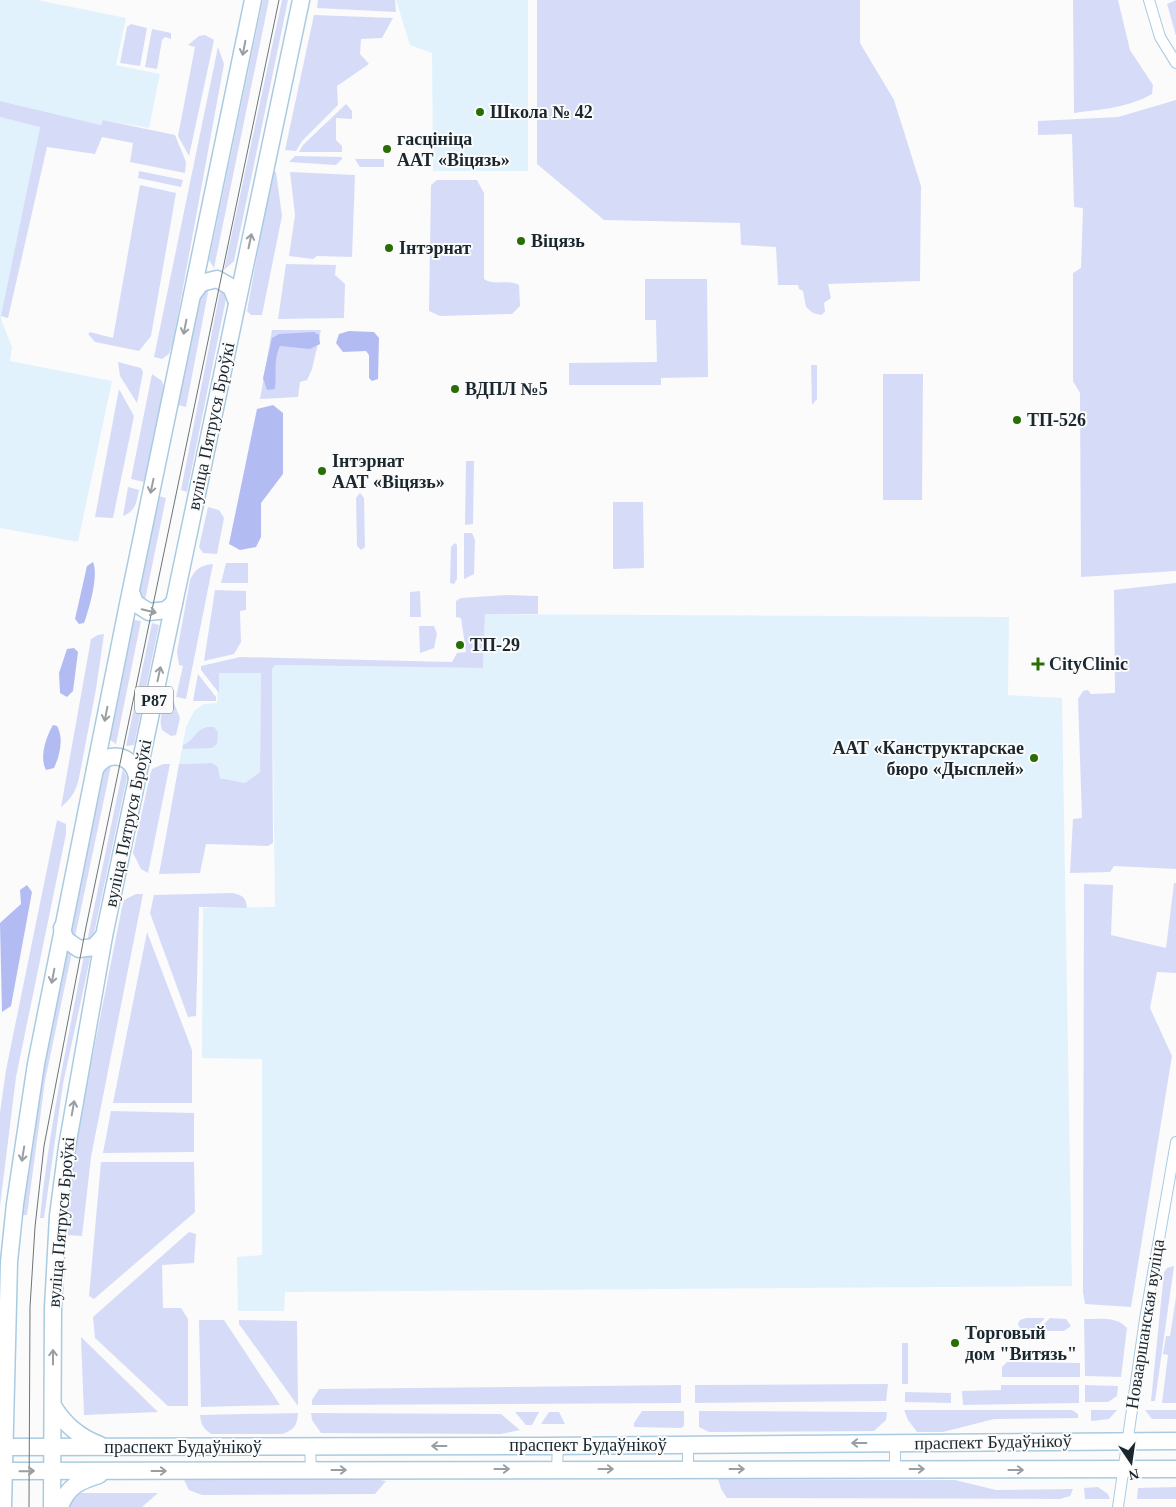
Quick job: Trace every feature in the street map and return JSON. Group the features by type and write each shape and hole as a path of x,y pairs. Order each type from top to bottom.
{"main road":[{"name":"Р87","path":"3,1507 2,1414 9,1262 15,1204 36,1064 130,592 253,0"},
{"name":"вуліца Пятруся Броўкі","path":"52,1507 53,1308 58,1216 66,1147 104,936 301,0"},
{"path":"201,254 209,268 218,273 230,273 246,263"},
{"path":"192,295 201,282 217,279 231,287 237,302"},
{"path":"130,592 135,603 149,612 166,610 174,603"},
{"path":"95,769 102,760 119,756 130,762 137,777"},
{"path":"62,928 65,939 79,949 94,947 104,936"},
{"path":"53,1406 60,1417 74,1431 83,1438 106,1448"},
{"name":"праспект Будаўнікоў","path":"2,1447 558,1446 1176,1440"},
{"name":"праспект Будаўнікоў","path":"2,1471 688,1468 1176,1470"},
{"path":"60,1507 68,1490 80,1481 111,1471"}],"street":[{"path":"1149,0 1160,37 1176,63"},
{"name":"Новааршанская вуліца","path":"1118,1507 1126,1441 1176,1142"},
{"path":"895,1443 895,1469"},
{"path":"688,1445 688,1468"},
{"path":"310,1446 311,1470"},
{"path":"557,1469 558,1446"}],"shaded area":[{"path":"0,0 37,0 126,18 116,65 160,74 149,128 103,120 101,125 0,101"},
{"path":"263,0 269,0 214,268 209,260"},
{"path":"282,0 288,0 234,261 224,270"},
{"path":"318,0 395,0 396,12 317,8"},
{"name":"Школа № 42","path":"396,0 528,0 528,171 433,171 432,53 410,45"},
{"path":"537,0 860,0 860,43 894,100 921,186 920,281 828,284 831,298 824,303 825,312 821,315 813,313 806,307 803,291 799,289 798,285 778,285 776,247 741,245 740,223 604,220 537,164"},
{"path":"1073,0 1118,0 1130,50 1153,85 1152,94 1124,105 1074,113"},
{"path":"1176,0 1176,36 1167,4"},
{"path":"314,15 393,18 382,38 361,39 360,54 369,64 337,86 338,105 302,141 296,151 285,150"},
{"path":"131,24 147,28 140,66 120,63 127,27"},
{"path":"152,29 171,33 171,39 165,37 162,40 157,69 145,67"},
{"path":"205,35 214,40 189,156 178,136 195,47 188,45 199,36"},
{"path":"218,47 224,64 173,342 169,354 162,359 154,357"},
{"path":"1176,100 1176,571 1081,577 1080,393 1073,381 1073,273 1081,268 1083,208 1074,207 1072,134 1038,135 1038,121 1118,117"},
{"path":"0,101 101,125 103,120 175,135 186,162 185,173 130,162 133,143 102,137 95,154 47,147 8,318 1,316 40,127 0,117"},
{"path":"346,104 352,111 352,119 336,118 336,140 342,146 342,152 299,152 303,145"},
{"path":"0,117 40,126 1,319 12,347 10,361 112,381 78,542 0,528"},
{"path":"295,156 342,157 342,159 336,165 289,162"},
{"path":"355,159 384,159 384,167 360,167"},
{"path":"139,171 183,180 181,187 138,178"},
{"path":"272,172 276,172 282,216 262,315 251,315 247,311"},
{"path":"290,172 355,175 352,257 317,256 313,259 289,256 295,215"},
{"path":"437,180 477,180 484,193 484,279 492,282 515,283 519,285 520,306 512,314 440,316 429,311 431,185"},
{"path":"140,185 176,193 151,336 139,351 95,342 88,334 90,332 113,338"},
{"path":"286,264 336,265 335,275 345,284 344,318 278,319"},
{"path":"645,279 707,279 708,377 661,378 661,385 569,385 569,363 657,362 656,320 645,320"},
{"path":"210,282 186,407 178,405 200,290"},
{"path":"221,286 227,294 187,492 181,490"},
{"path":"272,330 321,330 312,369 307,380 300,382 298,397 260,399"},
{"path":"349,331 374,332 379,338 378,379 372,381 369,378 369,355 366,351 343,352 336,343 339,334"},
{"path":"314,332 319,335 320,344 310,349 280,346 276,362 275,389 267,390 263,378 272,338 279,334"},
{"path":"118,362 141,368 143,372 137,403 120,376"},
{"path":"811,365 817,365 817,399 812,405"},
{"path":"152,374 162,381 164,387 144,482 131,479"},
{"path":"883,374 923,374 922,500 883,500"},
{"path":"119,389 134,416 113,518 95,517"},
{"path":"273,405 283,413 283,474 261,503 261,537 256,547 240,550 229,544 257,409"},
{"path":"466,461 474,461 473,524 465,525"},
{"path":"128,487 139,490 133,509 123,516"},
{"path":"360,493 364,498 365,547 361,550 357,546 356,498"},
{"path":"159,496 166,498 145,600 139,594"},
{"path":"613,502 643,502 644,568 613,569"},
{"path":"208,507 219,510 224,518 217,554 203,553 199,547"},
{"path":"464,533 472,533 475,540 474,574 464,579"},
{"path":"455,543 457,545 457,579 454,584 450,583 451,547"},
{"path":"93,562 95,575 91,601 84,623 79,624 75,619 87,566"},
{"path":"226,563 248,563 248,583 221,583"},
{"path":"213,564 186,699 176,697 183,666 179,665 177,652 190,580 199,568"},
{"path":"1176,583 1176,869 1114,866 1110,872 1070,873 1073,819 1082,818 1078,699 1083,691 1088,690 1091,694 1115,693 1114,590"},
{"path":"215,590 246,591 246,610 240,611 241,642 234,654 204,661"},
{"path":"420,591 421,617 410,617 410,592"},
{"path":"506,595 538,596 538,614 485,614 483,668 275,665 272,669 273,843 268,846 206,844 200,873 159,874 179,764 212,763 218,767 220,778 245,783 260,772 261,673 219,673 219,693 201,670 201,666 240,657 452,662 457,653 466,652 461,618 456,617 456,601 461,598"},
{"path":"485,614 1009,617 1008,695 1062,698 1072,1286 285,1292 284,1311 238,1311 237,1257 262,1255 262,1059 202,1058 203,908 275,907 272,669 275,665 483,668"},
{"path":"134,620 141,621 116,744 109,739"},
{"path":"152,623 159,625 134,745 126,746"},
{"path":"419,626 434,626 437,634 434,648 420,653"},
{"path":"104,634 96,689 79,778 73,794 61,807 91,639"},
{"path":"74,648 78,652 73,691 67,697 60,693 59,673 67,649"},
{"path":"219,673 261,673 260,772 245,783 220,778 218,767 212,763 179,764 186,727 194,711 204,704 217,703"},
{"path":"198,674 216,697 216,701 193,701"},
{"path":"172,698 180,718 176,735 171,736 162,730 161,717 166,705"},
{"path":"53,725 57,726 59,731 60,747 54,768 46,770 43,753"},
{"path":"214,727 218,732 217,744 212,748 183,749 183,745 203,728"},
{"path":"163,764 170,764 148,873 141,869 133,853 152,769"},
{"path":"111,766 75,937 70,931 102,771"},
{"path":"123,768 127,777 93,938 87,942"},
{"path":"57,820 66,824 66,834 16,1077 0,1206 0,1113 6,1070"},
{"path":"1174,883 1176,883 1176,973 1157,972 1150,1008 1172,1056 1131,1307 1085,1304 1083,1292 1084,884 1113,885 1111,935 1166,948"},
{"path":"27,885 32,892 11,1006 2,1012 0,923 21,904 20,890"},
{"path":"233,893 246,901 247,908 199,907 196,1016 188,1017 150,913 154,895"},
{"path":"136,894 143,894 91,1157 82,1236 66,1235 73,1155 122,907 124,900"},
{"path":"147,932 192,1050 192,1103 113,1103"},
{"path":"68,948 72,952 45,1081 27,1215 22,1215 40,1080"},
{"path":"91,954 63,1084 44,1218 40,1218 53,1119 71,1021 84,955"},
{"path":"111,1111 194,1113 194,1152 103,1153"},
{"path":"101,1162 194,1162 195,1212 94,1299 89,1296"},
{"path":"189,1232 196,1234 194,1263 162,1265 163,1308 181,1308 188,1319 188,1406 168,1406 95,1338 93,1317"},
{"path":"1174,1266 1155,1401 1151,1401 1164,1272 1167,1268"},
{"path":"1176,1297 1176,1403 1162,1403 1168,1355 1163,1354 1166,1336 1170,1336"},
{"path":"1026,1318 1045,1318 1033,1331 1021,1330 1018,1324 1020,1320"},
{"path":"1050,1318 1066,1319 1071,1326 1064,1331 1037,1331"},
{"path":"1084,1319 1113,1320 1127,1328 1121,1377 1085,1376"},
{"path":"199,1320 224,1320 280,1405 201,1407"},
{"path":"239,1320 297,1321 298,1406 239,1324"},
{"path":"81,1337 158,1412 84,1415"},
{"path":"902,1343 908,1343 908,1384 902,1384"},
{"path":"1007,1362 1080,1363 1080,1377 1002,1377 1002,1367"},
{"path":"888,1384 886,1401 695,1403 695,1385"},
{"path":"681,1385 681,1403 312,1405 312,1400 319,1389"},
{"path":"1001,1385 1079,1385 1079,1403 963,1405 962,1391 1001,1390"},
{"path":"1085,1385 1118,1386 1117,1396 1108,1402 1085,1402"},
{"path":"905,1392 951,1393 951,1403 905,1402"},
{"path":"904,1410 1072,1410 1078,1414 1078,1418 994,1419 943,1432 917,1432 908,1420"},
{"path":"1091,1410 1117,1410 1109,1419 1091,1421"},
{"path":"1145,1410 1176,1410 1176,1419 1152,1419"},
{"path":"642,1411 684,1411 684,1426 681,1428 634,1427 634,1423"},
{"path":"699,1411 887,1412 886,1420 874,1431 709,1432 699,1427"},
{"path":"515,1412 539,1412 532,1425 526,1425"},
{"path":"549,1412 559,1412 565,1424 541,1424"},
{"path":"298,1413 294,1427 282,1434 211,1434 203,1426 200,1415"},
{"path":"311,1413 501,1414 520,1430 501,1434 321,1433 312,1420"},
{"path":"214,1475 374,1479 386,1481 375,1494 202,1495 189,1490 184,1480"},
{"path":"718,1479 955,1480 996,1490 1073,1489 1070,1496 1060,1499 727,1498 721,1489"},
{"path":"81,1482 81,1493 158,1493 142,1507 65,1507"},
{"path":"1098,1487 1108,1494 1110,1499 1085,1499 1084,1488"},
{"path":"1176,1487 1176,1499 1137,1499 1138,1488"}],"tram line":[{"path":"29,1507 30,1307 35,1227 44,1146 86,927 279,0"}],"place":[{"name":"Школа № 42","path":"480,112"},
{"name":"гасцініца ААТ «Віцязь»","path":"387,149"},
{"name":"Віцязь","path":"521,241"},
{"name":"Інтэрнат","path":"389,248"},
{"name":"ВДПЛ №5","path":"455,389"},
{"name":"ТП-526","path":"1017,420"},
{"name":"Інтэрнат ААТ «Віцязь»","path":"322,471"},
{"name":"ТП-29","path":"460,645"},
{"name":"CityClinic","path":"1038,664"},
{"name":"ААТ «Канструктарскае бюро «Дысплей»","path":"1034,758"},
{"name":"Торговый дом \"Витязь\"","path":"955,1343"}]}
